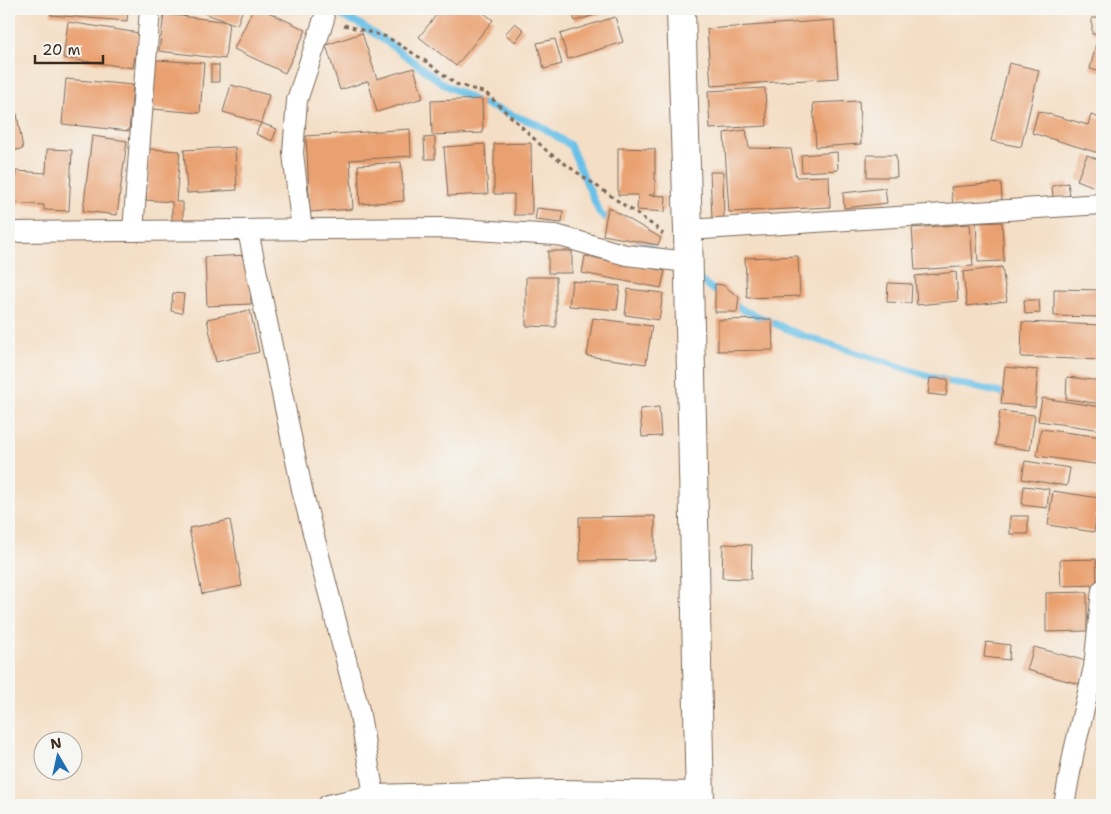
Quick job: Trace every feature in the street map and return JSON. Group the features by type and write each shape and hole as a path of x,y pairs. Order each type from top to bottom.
{"street":[{"path":"133,231 150,9"},
{"path":"328,805 374,796 556,790 700,798 688,262 676,232 681,9"},
{"path":"302,231 293,153 296,100 324,19"},
{"path":"676,232 1102,204"},
{"path":"9,232 302,231 443,228 556,235 626,255 688,262"},
{"path":"248,231 303,494 359,710 374,796"},
{"path":"1064,805 1074,751 1094,667 1102,590"}],"path":[{"path":"324,19 387,37 424,60 456,84 486,93 548,152 657,228 676,232"}],"building":[{"path":"51,9 128,9 127,21 51,15"},
{"path":"169,9 189,9 186,16"},
{"path":"193,9 243,9 237,25"},
{"path":"253,9 262,9 306,30 285,73 234,49"},
{"path":"441,9 479,9 493,20 456,66 419,37"},
{"path":"571,9 615,9 575,21"},
{"path":"164,14 229,22 225,59 159,51"},
{"path":"615,17 623,42 568,59 560,34"},
{"path":"1092,18 1102,18 1102,34 1092,34"},
{"path":"834,20 838,78 711,86 707,29"},
{"path":"68,22 139,33 133,68 63,58"},
{"path":"515,23 524,30 515,42 505,34"},
{"path":"362,33 377,79 414,68 423,98 377,112 368,81 340,90 326,45"},
{"path":"555,39 562,64 544,69 537,43"},
{"path":"1097,40 1102,42 1102,72 1090,69"},
{"path":"156,60 204,63 200,113 152,109"},
{"path":"1009,63 1039,70 1021,147 991,141"},
{"path":"211,65 219,65 219,82 211,82"},
{"path":"66,79 133,85 129,131 62,124"},
{"path":"231,85 269,95 261,123 223,112"},
{"path":"765,88 767,126 710,129 708,91"},
{"path":"482,99 483,133 432,135 431,101"},
{"path":"859,101 861,144 816,147 813,103"},
{"path":"1038,111 1088,125 1091,115 1102,119 1102,154 1032,133"},
{"path":"17,114 23,149 9,151 9,116"},
{"path":"261,123 277,129 272,141 256,134"},
{"path":"410,129 411,156 350,160 353,209 310,212 306,136"},
{"path":"746,130 749,148 791,149 796,177 829,176 830,207 729,212 724,133"},
{"path":"92,136 127,141 117,215 83,211"},
{"path":"435,137 435,159 425,159 424,138"},
{"path":"531,143 532,215 514,215 514,194 494,194 494,144"},
{"path":"485,144 488,194 448,196 444,147"},
{"path":"235,147 237,190 187,193 184,150"},
{"path":"618,148 655,149 655,195 649,195 666,196 665,212 637,210 638,195 618,195"},
{"path":"47,149 72,150 69,211 44,210 44,205 14,203 16,171 46,173"},
{"path":"149,149 180,151 176,202 183,202 183,221 172,221 172,202 146,200"},
{"path":"837,152 838,170 802,172 801,155"},
{"path":"867,155 896,155 897,177 867,177"},
{"path":"1087,155 1102,161 1102,190 1077,180"},
{"path":"401,162 404,201 360,204 358,165"},
{"path":"710,172 723,172 724,219 712,219"},
{"path":"1001,183 1002,200 953,205 951,187"},
{"path":"1068,183 1070,196 1053,198 1052,186"},
{"path":"885,188 887,203 844,208 843,193"},
{"path":"608,207 661,238 658,245 603,235"},
{"path":"537,208 563,211 562,223 535,220"},
{"path":"1002,222 1004,261 978,262 976,223"},
{"path":"970,224 973,266 915,270 912,228"},
{"path":"548,251 572,251 572,273 548,273"},
{"path":"249,255 251,304 207,306 205,257"},
{"path":"585,256 665,271 661,288 582,273"},
{"path":"798,256 800,296 747,298 745,258"},
{"path":"1002,267 1007,301 967,306 963,272"},
{"path":"956,272 958,301 917,305 915,276"},
{"path":"526,277 556,277 556,327 526,326"},
{"path":"572,281 620,286 617,310 569,306"},
{"path":"888,283 912,284 911,303 887,302"},
{"path":"715,284 723,285 739,297 737,312 715,312"},
{"path":"628,289 663,293 659,320 625,315"},
{"path":"1054,289 1102,290 1102,317 1054,316"},
{"path":"173,293 184,294 182,313 171,311"},
{"path":"1024,300 1039,300 1040,313 1025,314"},
{"path":"250,310 259,352 216,362 207,319"},
{"path":"593,318 652,326 646,364 587,356"},
{"path":"772,319 773,350 718,351 718,320"},
{"path":"1022,322 1102,325 1102,360 1021,357"},
{"path":"1005,367 1038,370 1035,407 1001,404"},
{"path":"1067,377 1102,381 1102,404 1066,399"},
{"path":"930,378 948,379 946,396 928,394"},
{"path":"1042,398 1102,407 1102,430 1038,421"},
{"path":"659,407 661,436 642,437 640,409"},
{"path":"1000,411 1035,415 1030,450 995,445"},
{"path":"1041,429 1102,437 1102,465 1037,456"},
{"path":"1025,461 1070,468 1067,486 1022,479"},
{"path":"1024,486 1049,489 1047,508 1022,505"},
{"path":"1053,491 1099,498 1094,532 1048,525"},
{"path":"655,516 655,560 580,561 579,517"},
{"path":"1010,516 1028,516 1028,534 1010,534"},
{"path":"230,520 242,586 202,594 189,528"},
{"path":"723,544 752,545 751,579 722,578"},
{"path":"1096,559 1097,585 1061,586 1060,560"},
{"path":"1087,592 1087,631 1046,632 1046,593"},
{"path":"986,642 1010,645 1009,660 984,657"},
{"path":"1034,647 1086,661 1079,684 1027,670"}],"waterway":[{"path":"324,9 358,23 443,84 478,102 539,125 570,145 600,214 613,222"},
{"path":"636,238 658,253"},
{"path":"696,278 723,296"},
{"path":"732,302 743,310 801,335 935,378 1010,395"}]}
